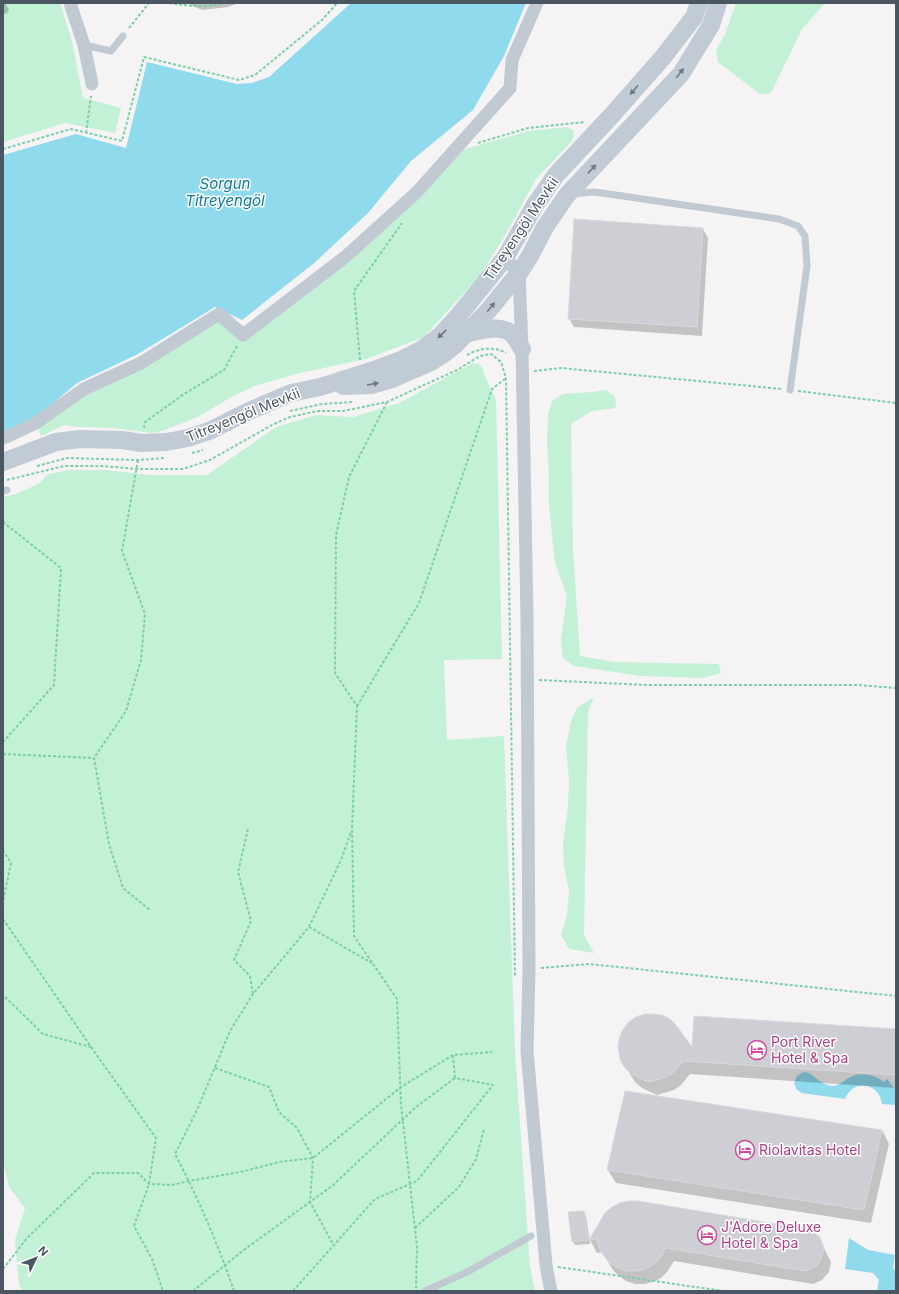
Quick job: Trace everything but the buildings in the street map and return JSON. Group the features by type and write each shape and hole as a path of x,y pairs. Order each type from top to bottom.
{"street":[{"path":"70,3 84,45 92,84"},
{"path":"3,438 36,423 84,389 141,362 219,314 243,335 345,257 417,192 510,88 512,60 537,3"},
{"name":"Titreyengöl Mevkii","path":"3,462 62,441 103,438 141,443 166,442 188,438 209,431 291,393 320,387 361,374 401,360 421,350 440,336 459,315 504,258 534,205 556,176 664,56 694,17 699,3"},
{"name":"Titreyengöl Mevkii","path":"320,387 371,385 392,380 434,360 456,344 488,311 519,273 530,256 545,227 567,195 681,74 711,25 718,3"},
{"path":"504,258 519,273 522,349 528,680 528,1051 546,1265 551,1291"},
{"path":"466,333 495,328 502,329 512,334 522,349"}],"lane":[{"path":"84,45 111,51 123,36"},
{"path":"567,195 595,192 779,219 798,226 805,236 807,266 790,390"},
{"path":"425,1291 469,1271 531,1236"}],"path":[{"path":"123,36 149,3"},
{"path":"169,3 195,7 225,3"},
{"path":"3,148 70,129 122,141 144,57 239,80 255,75 322,20 338,3"},
{"path":"86,132 92,84"},
{"path":"477,143 528,128 586,122"},
{"path":"361,374 354,291 404,220"},
{"path":"150,910 123,888 109,844 94,758 126,711 141,660 145,614 122,551 145,422 184,394 224,370 243,335"},
{"path":"522,372 561,368 790,390 896,403"},
{"path":"416,1291 417,1247 403,1119 396,999 354,936 352,829 357,706 419,602 492,389 506,378"},
{"path":"357,706 335,673 336,535 349,477 387,402"},
{"path":"3,522 61,568 54,685 3,742"},
{"path":"528,680 648,685 858,685 896,688"},
{"path":"3,754 94,758"},
{"path":"248,829 238,872 251,921 234,960 250,976 253,994"},
{"path":"234,1291 225,1265 189,1181 175,1154 197,1110 230,1031 253,994 309,927 341,860 352,829"},
{"path":"3,850 11,863 3,902"},
{"path":"3,919 156,1138 149,1184 134,1226 152,1259 163,1291"},
{"path":"309,927 372,963"},
{"path":"529,969 589,964 896,996"},
{"path":"3,995 43,1034 91,1047"},
{"path":"3,1269 27,1238 94,1173 138,1173 149,1184 172,1185 245,1171 279,1162 313,1158 401,1087 453,1055 492,1052"},
{"path":"453,1055 455,1078"},
{"path":"215,1068 270,1087 279,1112 297,1128 313,1158 310,1202 334,1246"},
{"path":"193,1291 245,1249 332,1186 416,1107 455,1078 493,1085 417,1181 375,1199 293,1291"},
{"path":"415,1228 459,1187 476,1160 484,1129"},
{"path":"546,1265 723,1291"}],"green space":[{"path":"3,3 60,3 72,41 83,98 121,108 115,133 65,123 3,142"},
{"path":"736,3 825,3 802,29 771,93 760,94 718,62 716,50 725,34"},
{"path":"567,127 573,130 574,136 571,142 536,179 503,239 480,275 424,337 366,359 295,374 255,386 233,396 198,417 162,431 152,433 113,428 64,425 41,436 37,426 87,390 218,320 243,340 458,151 529,131"},
{"path":"473,363 481,365 496,400 502,659 444,660 447,740 504,736 515,1052 530,1266 535,1291 22,1291 19,1284 15,1240 25,1208 9,1187 3,1162 3,497 16,494 38,484 48,474 70,470 105,470 149,475 207,475 276,427 316,415 353,417 399,403"},
{"path":"606,390 615,397 616,408 592,411 571,424 573,549 580,656 614,662 719,664 721,673 703,678 641,676 574,666 563,658 561,640 567,596 555,563 549,505 547,445 548,415 552,401 563,394"},
{"path":"594,697 588,712 584,935 594,953 569,949 561,935 567,915 569,892 564,867 563,843 568,807 569,780 566,746 571,721 577,708"}],"water":[{"name":"Sorgun Titreyengöl","path":"351,3 526,3 504,56 473,110 411,161 368,213 313,264 242,320 215,307 138,354 77,383 37,417 3,433 3,155 76,134 126,148 147,62 237,84 252,83 269,77"},
{"path":"803,1072 811,1074 824,1083 833,1086 861,1074 871,1075 884,1082 887,1079 896,1090 896,1105 882,1104 876,1091 871,1087 865,1086 854,1088 845,1099 802,1093 797,1090 794,1083 797,1076"},
{"path":"849,1238 868,1250 895,1255 893,1268 896,1272 896,1291 877,1291 879,1280 873,1273 845,1269"}],"place":[{"name":"Port River Hotel & Spa","path":"757,1050"},
{"name":"Riolavitas Hotel","path":"745,1150"},
{"name":"J'Adore Deluxe Hotel & Spa","path":"707,1235"}]}
